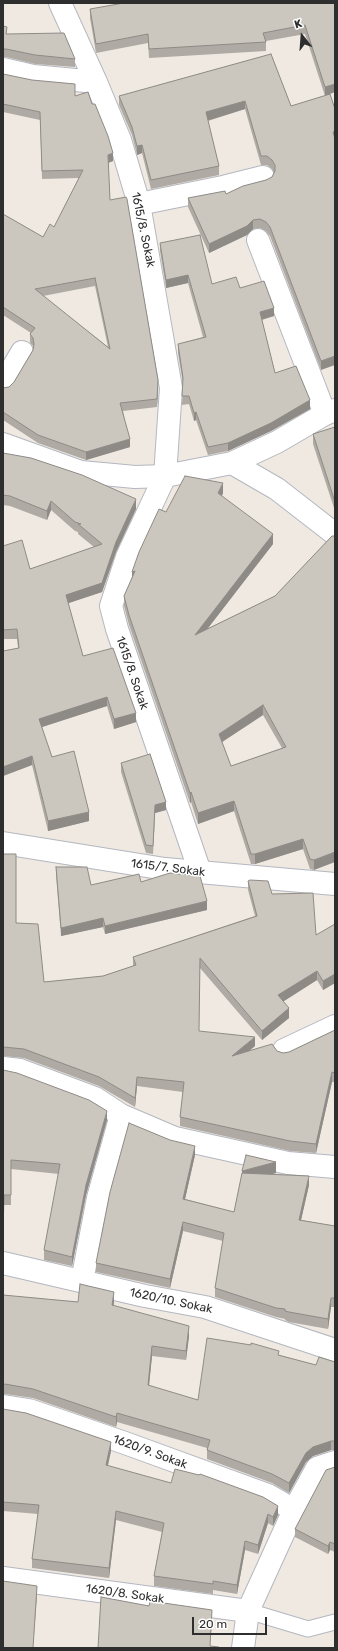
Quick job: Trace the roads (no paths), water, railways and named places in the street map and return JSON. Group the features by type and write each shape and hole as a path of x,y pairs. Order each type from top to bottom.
{"street":[{"name":"1615/8. Sokak","path":"59,3 96,82 120,140 139,204 171,388 165,476 128,557 112,606 117,629 200,872"},
{"path":"3,69 33,76 96,82"},
{"path":"139,204 223,187 263,177"},
{"path":"3,444 12,449 80,472 135,477 165,476 232,463 277,442 330,412 258,240"},
{"path":"3,384 22,352"},
{"path":"232,463 277,489 335,534"},
{"name":"1615/7. Sokak","path":"3,843 165,869 335,884"},
{"path":"284,1050 335,1026"},
{"path":"3,1068 20,1070 95,1098 121,1115 175,1138 288,1163 335,1167"},
{"path":"82,1282 98,1198 121,1115"},
{"name":"1620/10. Sokak","path":"3,1263 145,1296 206,1307 335,1350"},
{"name":"1620/9. Sokak","path":"3,1406 28,1410 125,1443 268,1495 294,1510"},
{"path":"243,1648 248,1611 294,1510 317,1468 335,1462"},
{"name":"1620/8. Sokak","path":"3,1578 248,1611"}],"lane":[{"path":"248,1611 308,1629 335,1622"}]}
